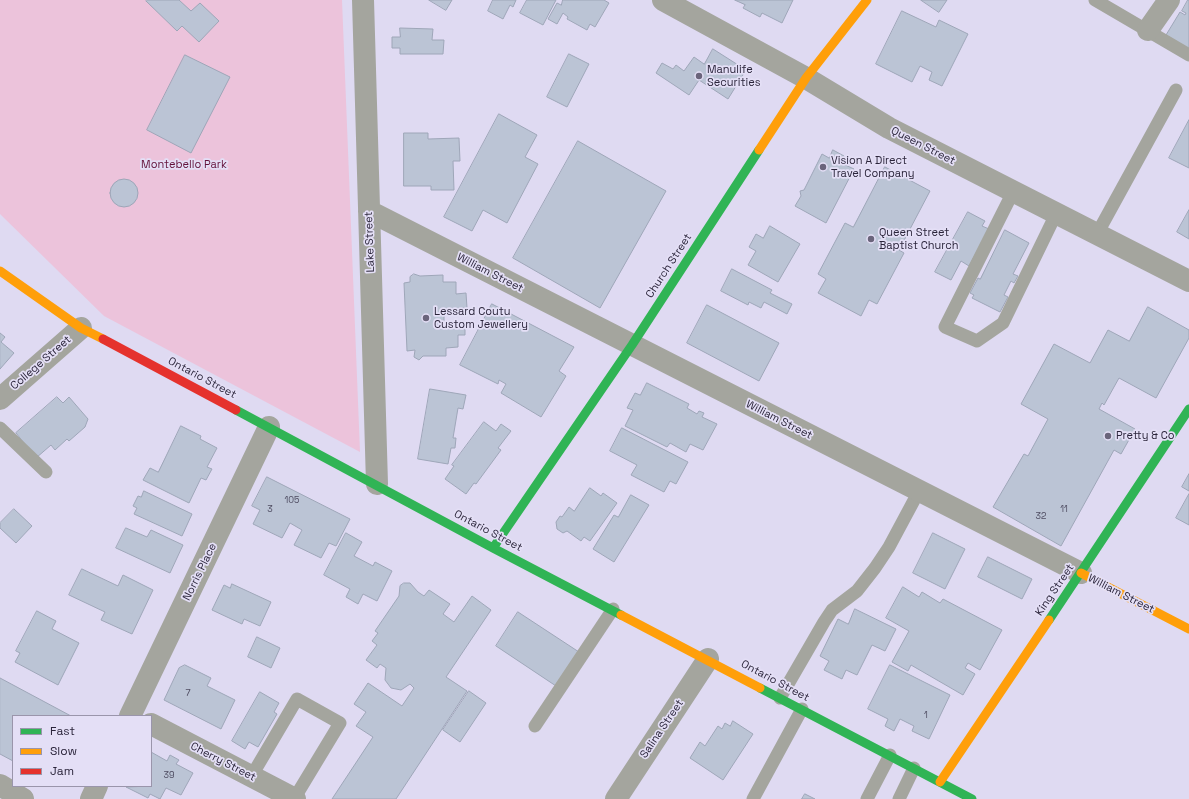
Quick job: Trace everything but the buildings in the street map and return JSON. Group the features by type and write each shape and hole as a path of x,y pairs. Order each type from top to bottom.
{"street":[{"name":"Lake Street","path":"363,0 377,484"},
{"name":"Queen Street","path":"663,0 806,78 889,128 1189,281"},
{"name":"Church Street","path":"493,548 632,345 806,78 867,0"},
{"path":"1148,30 1169,0"},
{"name":"William Street","path":"369,211 1189,629"},
{"name":"Ontario Street","path":"0,271 81,328 377,484 493,548 613,609 972,799"},
{"name":"College Street","path":"0,399 81,328"},
{"name":"King Street","path":"940,782 1081,573 1189,409"},
{"name":"Norris Place","path":"132,715 269,427"},
{"name":"Salina Street","path":"616,799 708,660"},
{"name":"Cherry Street","path":"152,725 295,799"},
{"path":"0,785 23,799"},
{"path":"91,799 97,787"}],"lane":[{"path":"1095,0 1189,55"},
{"path":"1097,234 1176,90"},
{"path":"1014,192 945,327 977,341 1003,323 1056,214"},
{"path":"0,428 46,472"},
{"path":"780,698 832,610 857,591 874,568 889,546 919,491"},
{"path":"535,726 613,609"},
{"path":"251,776 297,699 340,723 295,799"},
{"path":"752,799 802,709"},
{"path":"867,799 890,756"},
{"path":"899,799 914,768"}],"green space":[{"name":"Montebello Park","path":"0,0 342,0 360,452 104,316 0,214"}],"traffic: fast":[{"path":"493,548 632,345 759,150"},
{"path":"1049,620 1189,409"},
{"path":"236,410 621,615"},
{"path":"760,688 972,799"}],"traffic: slow":[{"path":"759,150 806,78 867,0"},
{"path":"0,271 81,328 103,339"},
{"path":"1081,573 1189,629"},
{"path":"621,615 760,688"},
{"path":"940,782 1049,620"}],"traffic: jam":[{"path":"103,339 236,410"}],"place":[{"name":"Manulife Securities","path":"699,76"},
{"name":"Vision A Direct Travel Company","path":"823,167"},
{"name":"Queen Street Baptist Church","path":"871,239"},
{"name":"Lessard Coutu Custom Jewellery","path":"426,318"},
{"name":"Pretty & Co","path":"1108,436"}]}
